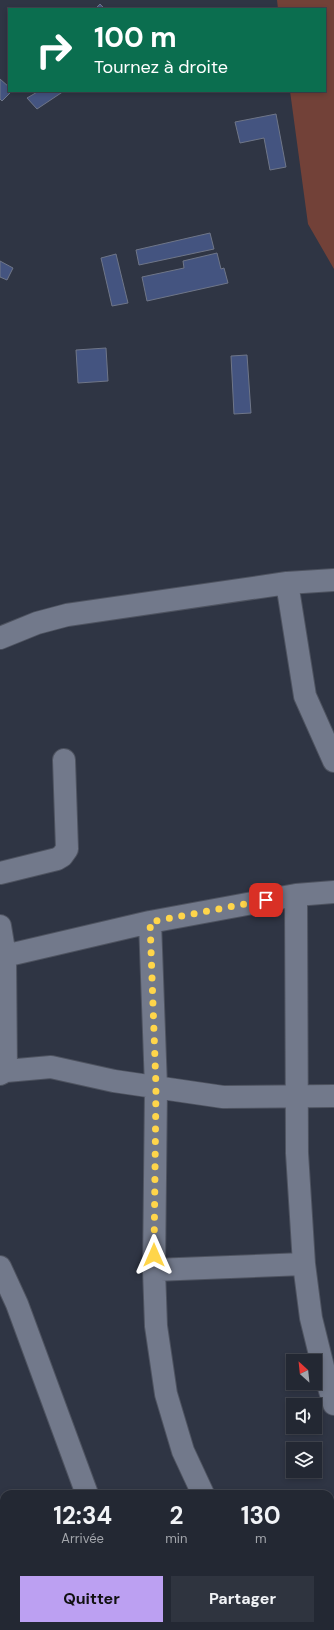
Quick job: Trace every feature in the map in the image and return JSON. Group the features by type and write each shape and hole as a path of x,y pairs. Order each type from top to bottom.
{"street":[{"path":"0,638 37,623 67,615 287,583 334,580"},
{"path":"287,583 305,696 326,724 334,761"},
{"path":"0,873 57,859 62,856 67,849 64,760"},
{"path":"3,956 150,922 296,895 334,892"},
{"path":"296,895 297,1153 304,1264 311,1318 334,1404"},
{"path":"150,922 156,1087 154,1270 156,1326 166,1394 183,1451 201,1490"},
{"path":"0,926 3,956 3,1072 51,1066 114,1081 223,1098 334,1096"},
{"path":"154,1270 304,1264"},
{"path":"0,1267 18,1304 87,1490"}],"shaded area":[{"path":"277,0 334,0 334,269 308,224 290,92 326,92 326,8 278,8"}],"building":[{"path":"100,4 104,8 96,8"},
{"path":"0,79 8,86 8,92 11,92 2,101 0,99"},
{"path":"37,92 62,92 37,109 27,98"},
{"path":"276,114 286,167 270,170 264,138 240,143 235,122"},
{"path":"210,233 214,249 139,265 136,250"},
{"path":"217,253 221,269 224,268 228,283 147,301 142,277 184,268 183,261"},
{"path":"116,254 128,303 112,306 101,258"},
{"path":"0,261 13,268 7,280 0,277"},
{"path":"106,348 108,381 78,383 76,350"},
{"path":"247,355 251,413 234,414 231,356"}],"route":[{"path":"154,1255 156,1087 150,922 266,900"}]}
